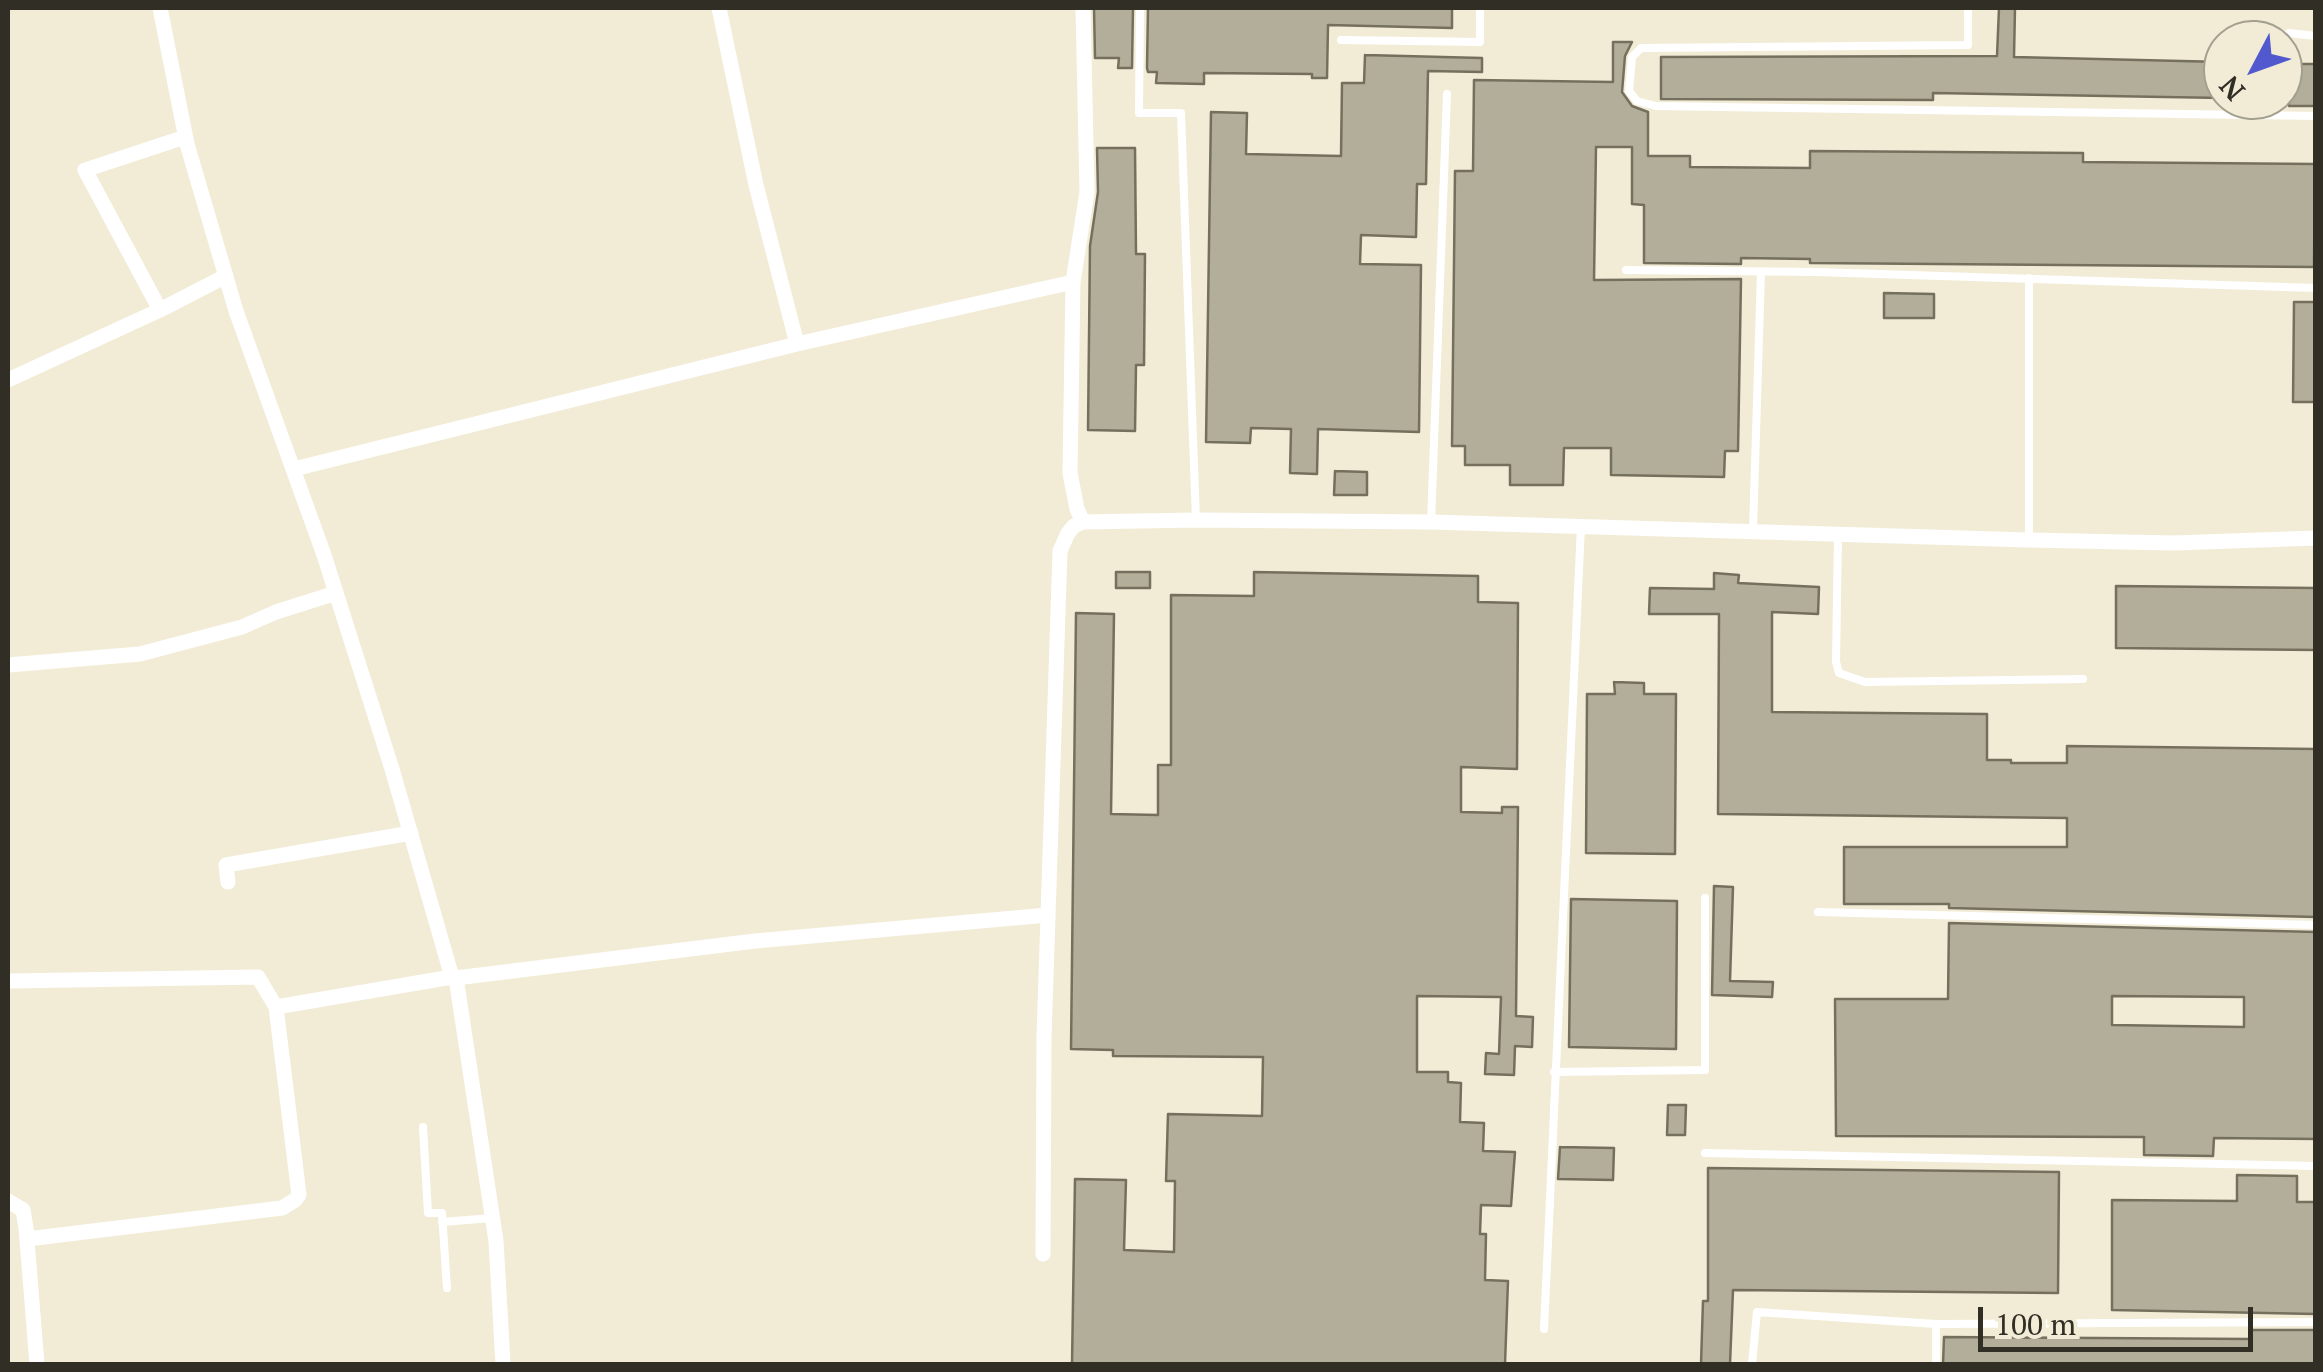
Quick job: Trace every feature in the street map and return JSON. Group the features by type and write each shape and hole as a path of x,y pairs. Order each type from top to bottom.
{"street":[{"path":"160,8 185,136 226,276 336,594 454,977 492,1218 503,1364"},
{"path":"719,8 756,186 797,344"},
{"path":"1083,8 1087,192 1073,282 1070,473 1083,522"},
{"path":"160,310 85,170 185,136"},
{"path":"8,380 226,276"},
{"path":"294,469 797,344 1073,282"},
{"path":"1043,1254 1044,1037 1060,551 1068,533 1083,522 1432,522 2174,543 2316,538"},
{"path":"8,665 140,654 242,627 336,594"},
{"path":"228,882 226,866 411,833"},
{"path":"276,1007 454,977 755,941 1048,915"},
{"path":"8,980 258,977 276,1007 299,1195 282,1208 28,1239"},
{"path":"8,1201 23,1210 37,1364"}],"lane":[{"path":"1140,8 1139,113 1181,113 1196,520"},
{"path":"1341,40 1480,42 1480,8"},
{"path":"1968,8 1968,45 1641,48 1632,57 1628,91 1637,101 1656,106 2316,116"},
{"path":"1432,522 1447,94"},
{"path":"1626,270 2316,288"},
{"path":"1752,530 1761,272"},
{"path":"2028,540 2029,278"},
{"path":"1544,1328 1581,526"},
{"path":"1838,534 1839,674 1865,682 2083,679"},
{"path":"1554,1072 1705,1070 1705,898"},
{"path":"1818,912 2316,924"},
{"path":"423,1127 428,1213 442,1213 446,1288"},
{"path":"1705,1153 2316,1166"},
{"path":"442,1222 492,1218"},
{"path":"1752,1364 1758,1312 1936,1324 2316,1322"},
{"path":"1936,1324 1936,1364"}],"building":[{"path":"1094,8 1133,8 1132,68 1118,68 1119,58 1095,58"},
{"path":"1148,8 1452,8 1452,28 1328,25 1327,78 1312,78 1312,74 1204,73 1204,84 1156,83 1157,72 1148,72 1147,68"},
{"path":"1999,8 2015,8 2014,57 2203,62 2203,98 1933,93 1933,100 1661,99 1661,57 1997,56"},
{"path":"1613,42 1632,42 1625,56 1622,92 1632,106 1648,112 1648,156 1690,156 1690,167 1810,168 1810,151 2083,153 2083,162 2315,164 2314,267 1810,263 1810,259 1741,258 1741,264 1644,263 1644,205 1632,204 1632,147 1596,147 1594,280 1741,279 1738,451 1725,451 1724,477 1611,475 1611,448 1564,448 1563,485 1510,485 1510,465 1465,465 1465,446 1452,446 1455,171 1473,171 1474,80 1613,82"},
{"path":"1365,55 1482,58 1482,72 1428,71 1426,184 1417,184 1416,237 1361,235 1360,264 1421,265 1419,432 1318,429 1317,474 1290,473 1291,429 1251,428 1250,443 1206,442 1211,112 1247,113 1246,154 1341,156 1342,83 1364,83"},
{"path":"2303,64 2316,64 2316,106 2303,106"},
{"path":"1097,148 1135,148 1136,254 1145,254 1144,365 1136,365 1135,431 1088,430 1090,246 1098,192"},
{"path":"1884,293 1934,294 1934,318 1884,318"},
{"path":"2294,302 2316,302 2316,402 2293,402"},
{"path":"1335,471 1367,472 1367,495 1334,495"},
{"path":"1116,572 1150,572 1150,588 1116,588"},
{"path":"1254,572 1478,576 1478,602 1518,603 1517,769 1461,767 1461,812 1502,813 1502,807 1518,807 1516,1016 1533,1017 1532,1047 1515,1046 1514,1075 1485,1074 1486,1053 1499,1054 1501,997 1417,996 1417,1072 1448,1072 1448,1082 1461,1083 1460,1122 1484,1123 1483,1151 1515,1152 1511,1206 1481,1205 1480,1234 1486,1234 1485,1280 1508,1281 1505,1364 1072,1364 1075,1179 1126,1180 1124,1250 1174,1252 1175,1181 1166,1181 1168,1114 1262,1116 1263,1057 1113,1056 1113,1050 1071,1049 1076,613 1114,614 1111,814 1158,815 1158,765 1171,765 1171,595 1254,596"},
{"path":"1714,573 1739,575 1738,583 1819,587 1818,614 1772,612 1772,712 1987,714 1987,760 2011,763 2067,763 2067,746 2316,749 2316,917 1844,904 1844,847 2067,847 2067,818 1718,814 1719,614 1649,614 1650,588 1714,589"},
{"path":"2116,586 2316,588 2316,650 2116,648"},
{"path":"1614,682 1644,683 1644,694 1676,694 1675,854 1586,853 1587,694 1615,694"},
{"path":"1714,886 1733,887 1730,981 1773,982 1772,997 1712,995"},
{"path":"1571,899 1677,901 1676,1049 1569,1047"},
{"path":"1949,923 2316,932 2316,1139 2214,1138 2213,1156 2144,1155 2144,1137 1836,1136 1835,999 1948,999","holes":["2112,996 2244,997 2244,1027 2112,1025"]},
{"path":"1668,1105 1686,1105 1685,1135 1667,1135"},
{"path":"1560,1147 1614,1148 1613,1180 1558,1179"},
{"path":"1708,1168 2059,1172 2058,1293 1733,1290 1730,1364 1701,1364 1703,1301 1708,1301"},
{"path":"2237,1175 2297,1176 2297,1202 2316,1202 2316,1314 2112,1310 2112,1200 2237,1201"},
{"path":"2250,1330 2316,1330 2316,1364 1943,1364 1944,1337 2250,1339"}]}
